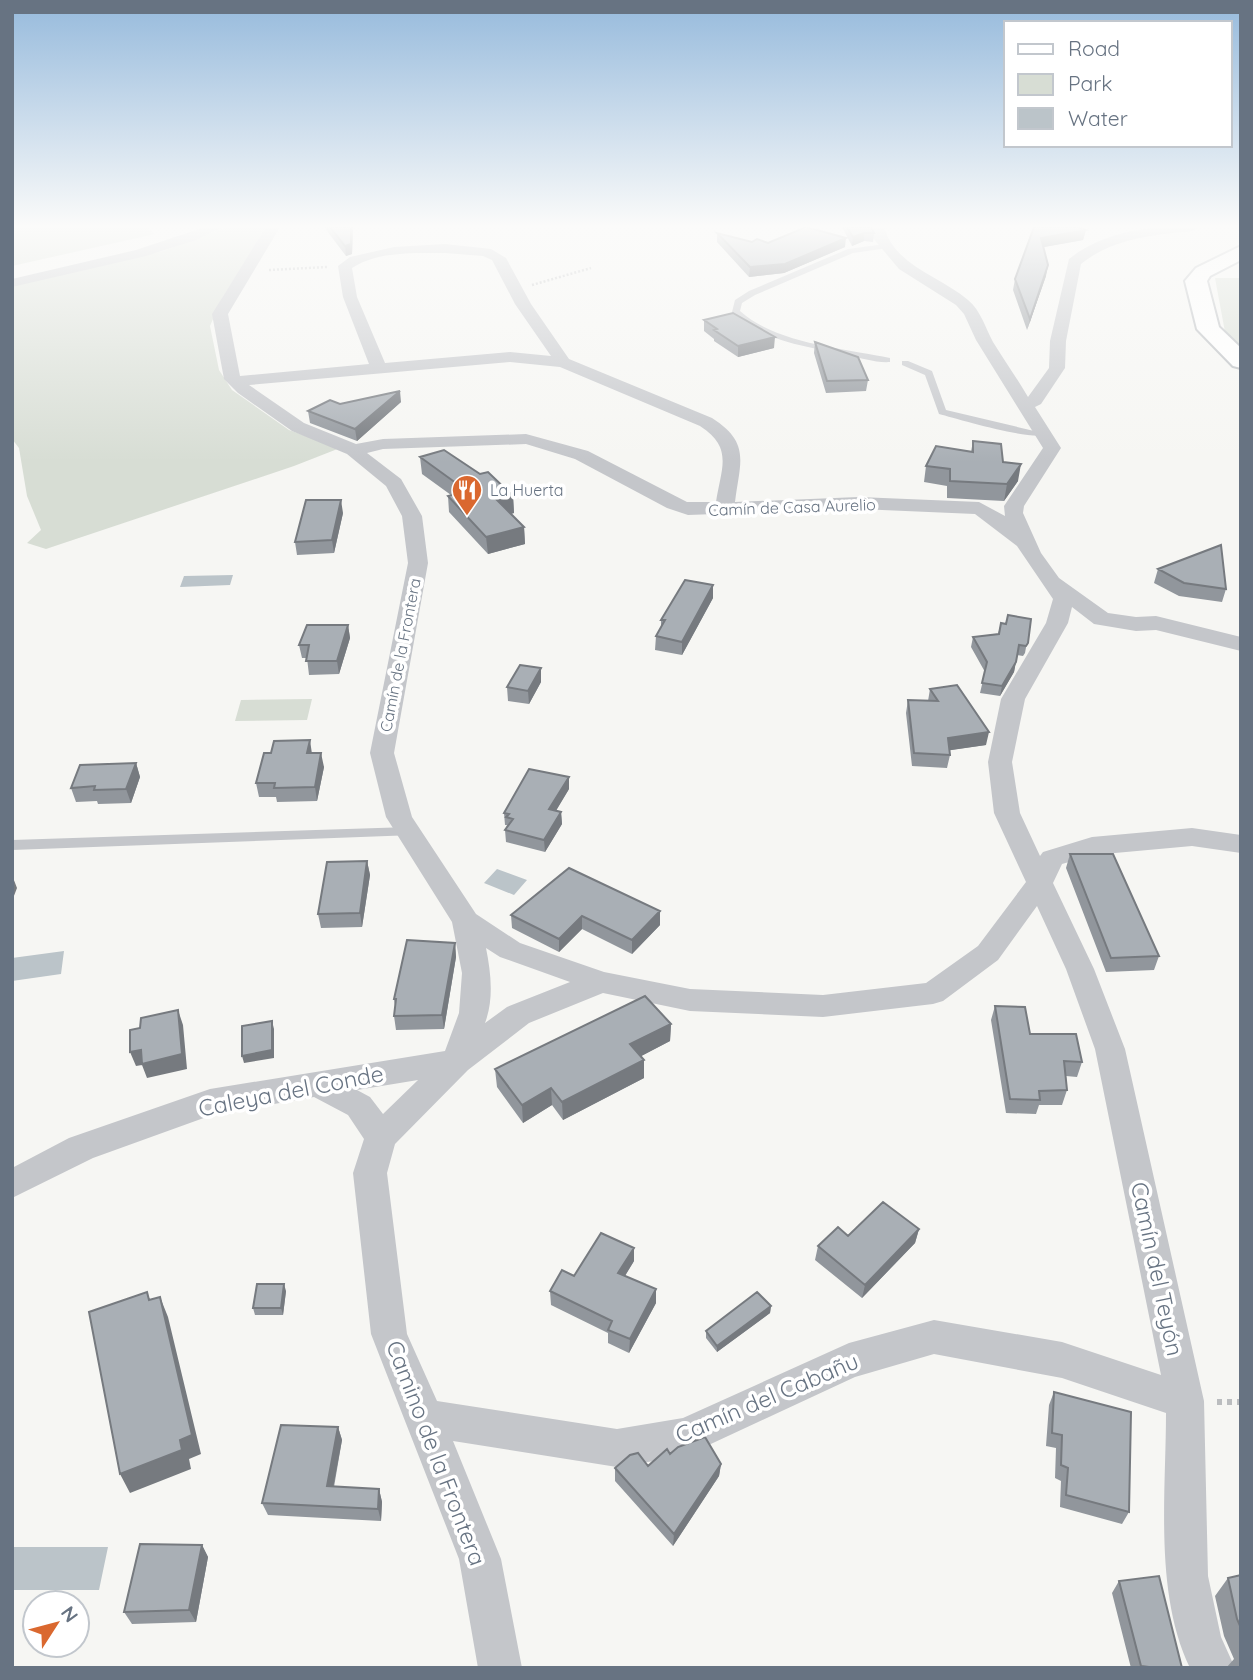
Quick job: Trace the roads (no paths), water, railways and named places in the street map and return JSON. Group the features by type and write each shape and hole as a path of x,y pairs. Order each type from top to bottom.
{"street":[{"path":"225,305 220,314 230,375 236,381 378,366 510,357 563,362 625,386 723,432 730,439 734,457 726,488 726,508"},
{"path":"353,305 378,366"},
{"path":"525,305 563,362"},
{"path":"964,305 971,312 984,340 1052,448 1014,506 1013,513 1025,542 1048,577 1102,619 1136,624 1156,623 1241,645"},
{"path":"1027,405 1035,400 1057,368 1058,341 1065,305"},
{"path":"1202,305 1208,328 1241,361"},
{"name":"Camín de la Frontera","path":"236,381 298,427 353,450 394,482 412,516 418,563 382,753 399,817 466,921"},
{"name":"Camín de Casa Aurelio","path":"353,450 383,444 526,439 541,441 611,469 675,505 703,510 859,503 979,508 988,512 1004,528 1025,542"},
{"name":"Camín del Teyón","path":"1048,577 1064,600 1058,623 1013,699 1000,762 1007,813 1080,969 1110,1049 1185,1401 1186,1576 1200,1642 1213,1668"},
{"path":"466,921 510,950 601,982 690,1000 824,1006 933,993 988,953 1040,882 1052,858 1092,846 1192,837 1241,844"},
{"path":"457,1061 474,1013 477,973 466,921"},
{"name":"Camino de la Frontera","path":"500,1668 480,1559 389,1334 370,1173 382,1137 457,1061 518,1015 601,982"},
{"name":"Caleya del Conde","path":"12,1184 82,1148 211,1102 457,1061"},
{"path":"316,1084 359,1106 382,1137"},
{"name":"Camín del Cabañu","path":"425,1418 617,1448 631,1446 685,1437 849,1361 934,1337 1062,1360 1185,1401"}],"lane":[{"path":"737,305 736,312 746,322 765,330 887,360"},
{"path":"905,363 929,373 942,412 1042,434"},
{"path":"12,845 409,832"}],"water":[{"path":"233,575 230,585 180,587 184,576"},
{"path":"497,869 527,880 514,895 484,883"},
{"path":"64,951 61,974 12,981 12,958"},
{"path":"12,1547 108,1547 99,1590 12,1590"}],"place":[{"name":"La Huerta","path":"467,517"}]}
